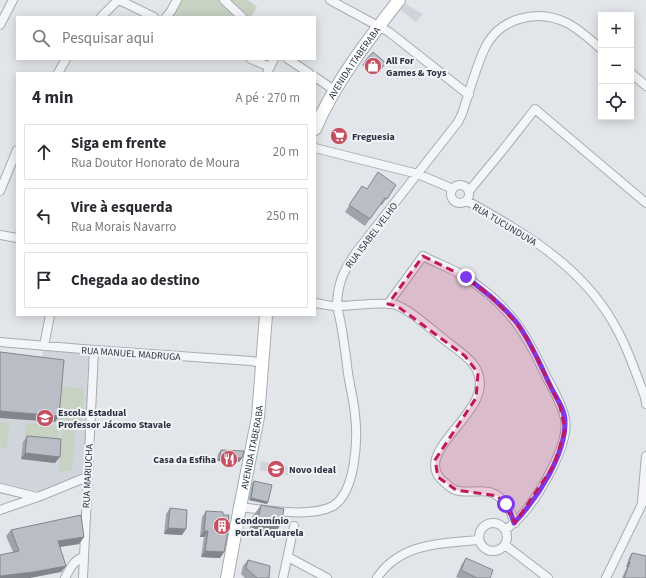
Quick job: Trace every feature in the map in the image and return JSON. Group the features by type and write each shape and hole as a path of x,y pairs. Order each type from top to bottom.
{"main road":[{"name":"AVENIDA ITABERABA","path":"318,115 379,26 399,0"},
{"name":"AVENIDA ITABERABA","path":"227,578 258,417 266,316"}],"street":[{"path":"0,25 13,0"},
{"path":"102,16 118,0 152,16"},
{"path":"167,16 172,11 177,0"},
{"path":"224,0 241,16"},
{"path":"330,0 389,32 469,95"},
{"name":"RUA ISABEL VELHO","path":"240,507 265,511 300,512 326,509 334,505 342,498 348,486 352,471 357,434 356,415 337,306 337,294 341,280 346,267 458,122 484,50 492,36 506,24 518,19 534,16 550,17 568,23 600,48"},
{"path":"59,72 65,60"},
{"path":"254,60 271,66"},
{"path":"290,60 308,72"},
{"path":"634,76 646,86"},
{"path":"316,78 334,90"},
{"path":"469,191 466,188 458,186 453,189 451,195 454,200 459,203 467,201 469,191 535,109 646,203"},
{"path":"316,148 418,174 453,189"},
{"path":"0,191 16,152"},
{"name":"RUA TUCUNDUVA","path":"467,201 527,235 578,276 603,306 612,320 646,397 646,404"},
{"path":"0,235 16,238"},
{"path":"388,304 422,256 466,277 490,295 505,309 530,343 560,406 565,419 564,430 561,446 554,465 522,515 505,530"},
{"path":"316,303 337,306 388,304 397,306 420,320 473,364 480,380 476,398 464,418 440,449 435,460 436,470 438,477 456,490 489,492 498,496 508,507 514,523"},
{"path":"44,346 50,316"},
{"name":"RUA MANUEL MADRUGA","path":"0,342 244,360 262,363"},
{"name":"RUA MARIUCHA","path":"83,578 94,350"},
{"path":"641,505 646,456"},
{"path":"0,510 38,497 87,476"},
{"path":"0,488 38,497"},
{"path":"606,578 646,496"},
{"path":"492,523 499,525 505,530 507,537 504,545 500,549 494,551 487,550 482,546 479,540 480,532 484,526 492,523"},
{"path":"283,578 294,526"},
{"path":"377,578 392,561 416,549 438,544 479,540"},
{"path":"504,545 548,578"},
{"path":"65,578 73,563 77,559 84,557"},
{"path":"288,558 327,578"}],"highlighted area":[{"path":"423,256 465,277 490,295 517,324 530,343 560,406 565,430 554,465 515,523 498,496 456,490 438,477 435,460 476,398 478,373 465,356 397,306 388,304"}],"shaded area":[{"path":"404,3 423,14 416,22 399,9"},
{"name":"Escola Estadual Professor Jácomo Stavale","path":"44,346 91,348 88,472 44,492 0,486 0,359 41,364"},
{"name":"Novo Ideal","path":"261,461 294,468 292,476 259,470"}],"green space":[{"path":"177,0 248,0 257,7 252,16 167,16"},
{"path":"58,386 84,389 82,425 55,422"},
{"path":"0,422 9,423 7,448 0,447"},
{"path":"26,423 59,426 57,443 25,440"},
{"path":"62,425 75,426 72,471 59,471"}],"building":[{"path":"373,52 386,63 379,71 365,61"},
{"path":"378,172 396,185 387,199 385,198 370,219 349,205 362,186 367,189"},
{"path":"0,352 64,360 59,416 0,411"},
{"path":"27,436 61,439 60,457 25,453"},
{"path":"221,450 244,451 242,458 220,457"},
{"path":"254,481 272,485 268,502 251,498"},
{"path":"261,505 284,509 281,524 258,519"},
{"path":"170,508 187,510 186,529 168,528"},
{"path":"206,511 223,512 223,515 229,515 224,552 205,551 208,531 204,531"},
{"path":"81,515 84,537 58,541 66,566 0,576 0,555 19,551 11,530"},
{"path":"632,553 646,556 646,578 624,578"},
{"path":"466,558 493,570 490,578 477,578 461,570"},
{"path":"248,560 270,566 269,578 257,578 246,568"}],"place":[{"name":"All For Games & Toys","path":"373,66"},
{"name":"Freguesia","path":"339,136"},
{"name":"Escola Estadual Professor Jácomo Stavale","path":"45,418"},
{"name":"Casa da Esfiha","path":"229,459"},
{"name":"Novo Ideal","path":"276,469"},
{"name":"Condomínio Portal Aquarela","path":"222,526"}],"route":[{"path":"466,277 490,295 505,309 517,324 530,343 565,419 561,446 554,465 536,495 522,515 514,523 506,504"}]}
